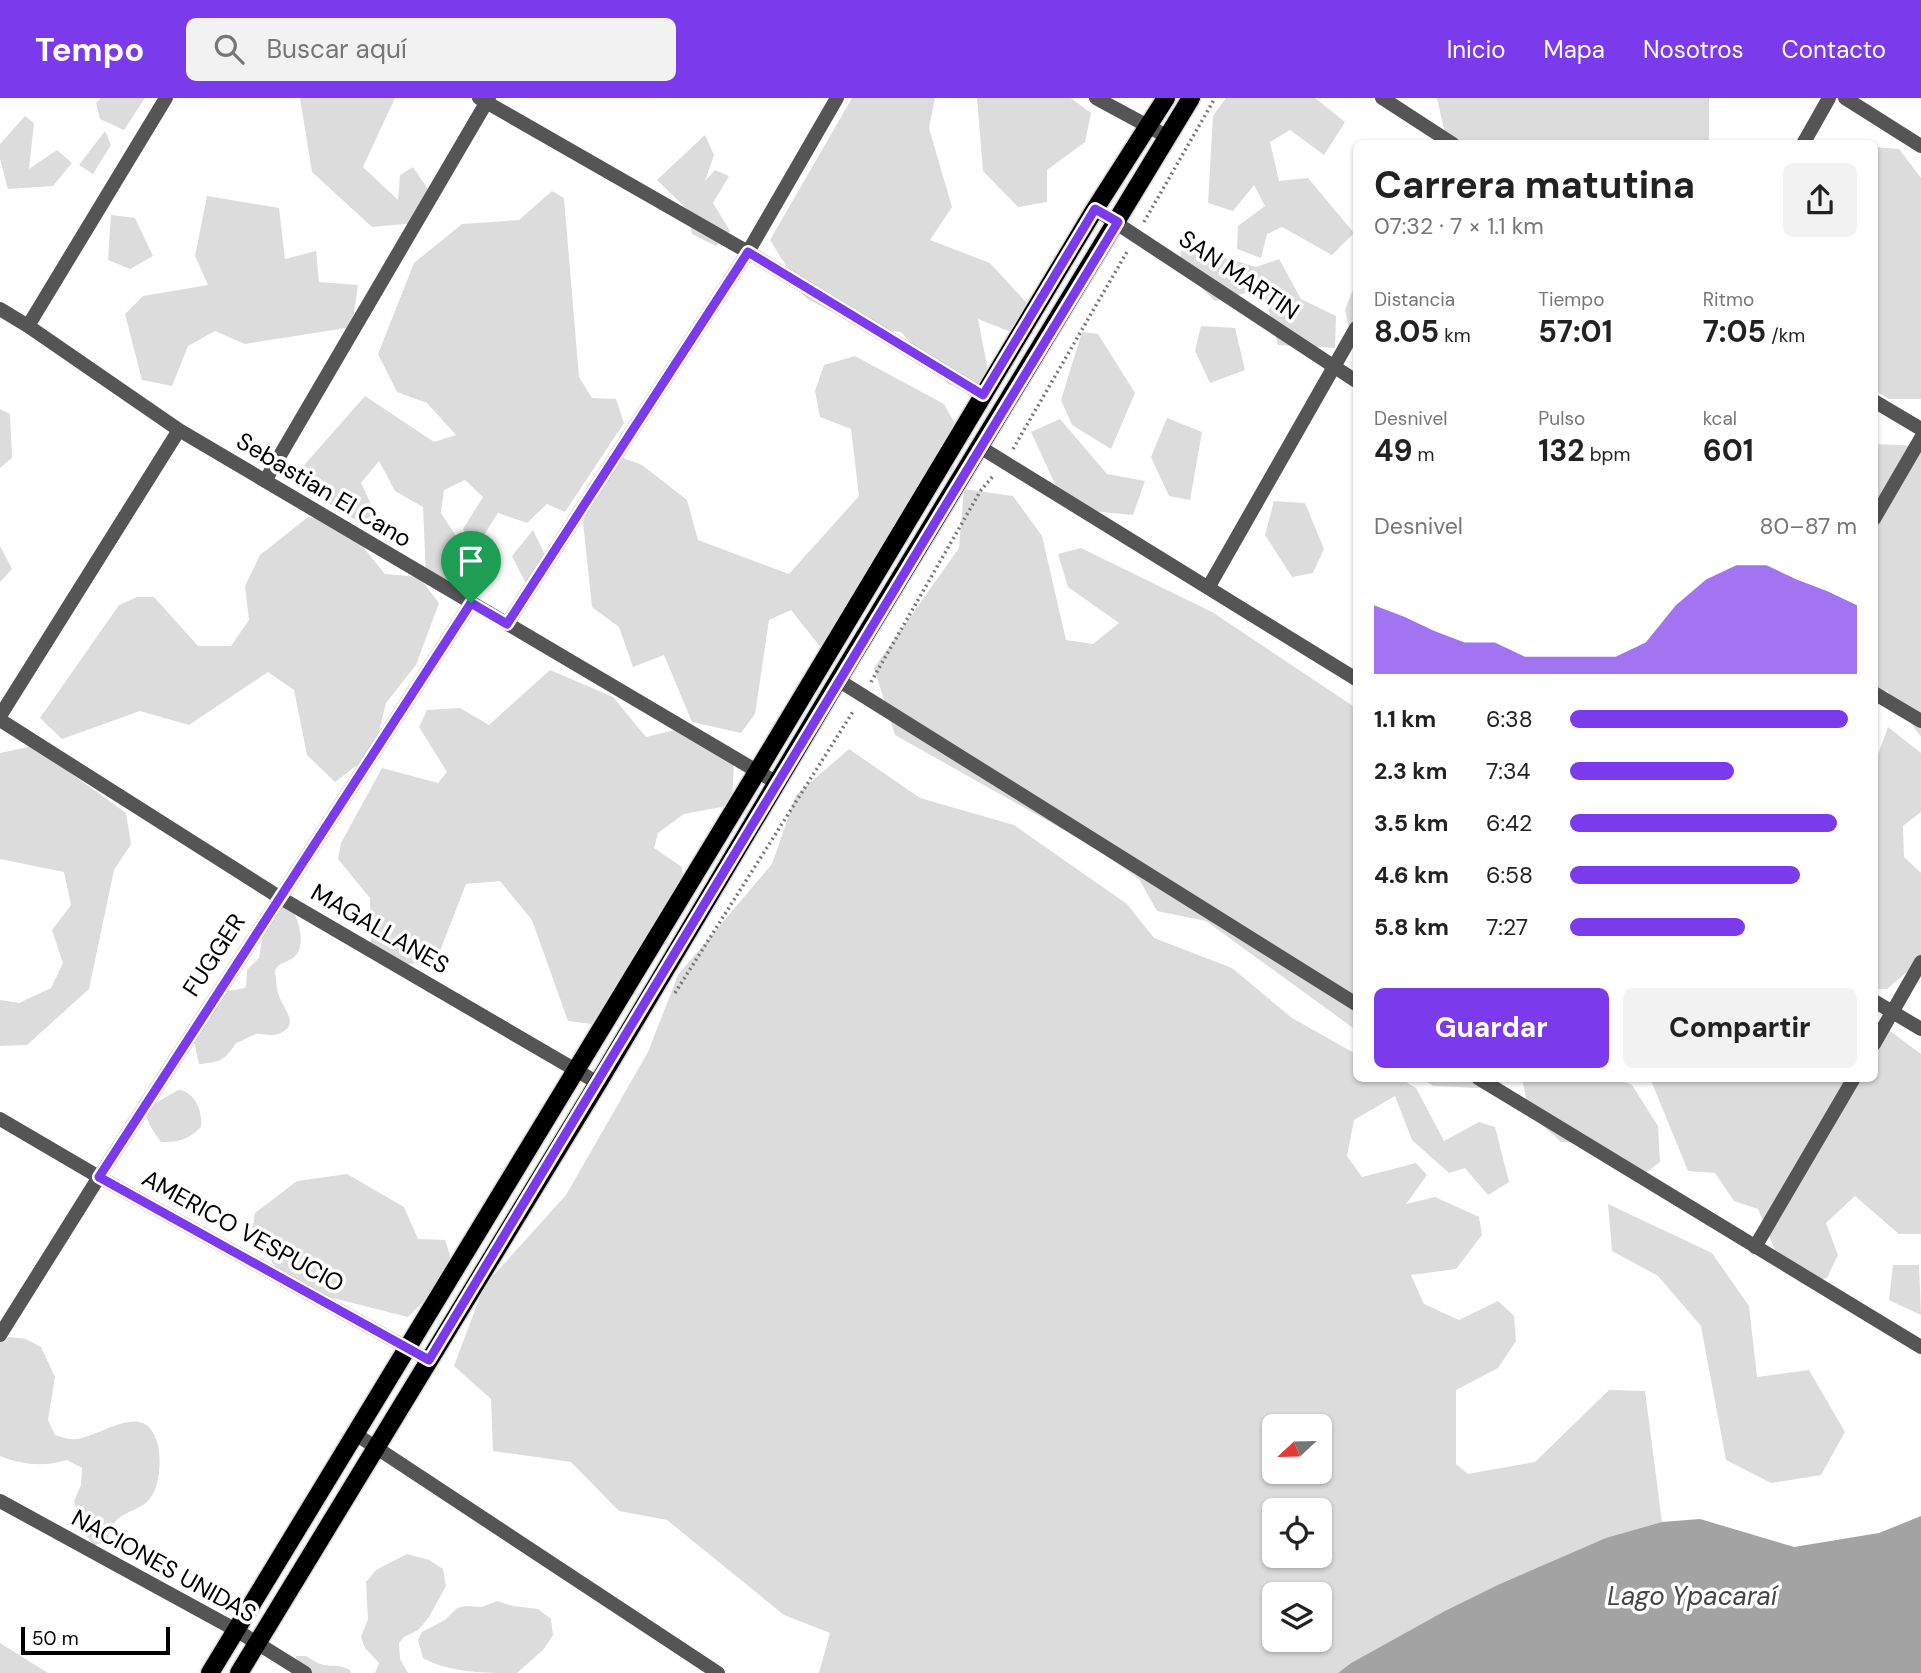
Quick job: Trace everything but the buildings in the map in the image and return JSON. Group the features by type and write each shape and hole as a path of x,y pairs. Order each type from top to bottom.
{"main road":[{"path":"210,1673 1095,209 1150,127 1166,98"},
{"path":"239,1673 1191,98"}],"street":[{"path":"28,326 166,98"},
{"path":"507,624 748,252 837,98"},
{"path":"1096,98 1168,137"},
{"path":"1382,98 1447,140"},
{"path":"1805,140 1829,98"},
{"path":"1845,98 1921,146"},
{"path":"265,481 484,99 748,252 983,395"},
{"name":"SAN MARTIN","path":"1095,209 1353,378"},
{"name":"Sebastian El Cano","path":"0,309 179,430 777,783"},
{"path":"1208,588 1353,333"},
{"path":"1878,403 1921,429"},
{"path":"0,718 179,430"},
{"path":"1878,512 1921,438"},
{"path":"980,447 1353,677"},
{"name":"FUGGER","path":"0,1335 279,897 471,603"},
{"path":"838,680 1353,1002"},
{"path":"1878,695 1921,721"},
{"name":"MAGALLANES","path":"0,718 279,897 598,1083"},
{"path":"1878,1037 1921,962"},
{"path":"1878,1003 1921,1029"},
{"path":"1485,1082 1921,1347"},
{"path":"1755,1247 1852,1082"},
{"name":"AMERICO VESPUCIO","path":"0,1119 429,1360"},
{"path":"354,1433 718,1673"},
{"name":"NACIONES UNIDAS","path":"0,1501 236,1630 305,1673"}],"shaded area":[{"path":"101,98 145,98 124,130 100,119 96,103"},
{"path":"300,98 395,98 363,167 398,200 400,175 413,167 434,198 414,223 372,227 312,172"},
{"path":"852,98 935,98 929,128 952,207 930,240 990,263 1035,312 1021,336 978,319 990,381 979,391 948,384 901,332 865,329 806,298 770,240"},
{"path":"977,98 1071,98 1091,113 1085,142 1047,170 1047,202 1018,207 983,171"},
{"path":"1226,98 1315,98 1345,122 1324,155 1290,130 1270,142 1279,181 1308,178 1353,234 1332,255 1282,227 1267,234 1261,258 1237,249 1238,226 1265,206 1254,185 1233,211 1208,203 1213,116"},
{"path":"1437,98 1709,98 1709,140 1446,138"},
{"path":"25,116 34,123 29,169 57,150 72,163 53,186 8,189 0,159 0,144"},
{"path":"105,131 111,145 93,174 79,165"},
{"path":"705,135 714,155 705,181 715,170 729,176 713,203 730,231 716,246 692,234 687,209 657,180"},
{"path":"1878,147 1899,149 1921,178 1921,399 1889,399 1878,392"},
{"path":"552,191 564,198 579,377 592,398 616,399 624,423 565,512 547,504 527,523 498,513 475,549 463,529 483,497 465,480 444,490 441,513 471,559 449,581 426,575 423,507 395,491 379,461 361,483 388,540 291,480 365,396 434,442 456,435 427,403 397,392 378,354 414,263 462,224 519,220"},
{"path":"207,196 279,208 285,259 316,251 319,282 358,285 352,327 245,344 215,331 188,346 172,386 142,380 125,314 143,296 208,285 195,256"},
{"path":"111,215 135,218 153,256 130,269 108,260"},
{"path":"1181,244 1256,267 1279,259 1301,299 1336,316 1335,348 1278,345 1267,304 1246,293 1215,301 1180,267"},
{"path":"1353,290 1353,349 1345,310"},
{"path":"1201,326 1235,328 1245,370 1210,383 1195,351"},
{"path":"1082,332 1098,334 1135,393 1111,449 1072,425 1061,400"},
{"path":"855,356 944,404 963,438 953,469 899,530 867,608 844,614 822,649 791,610 769,620 755,714 741,733 692,722 664,655 633,667 619,627 592,607 583,522 603,465 618,456 642,465 687,500 698,540 789,574 859,496 851,429 820,417 815,391 824,365"},
{"path":"0,409 10,414 12,458 0,468"},
{"path":"1167,418 1202,432 1190,500 1169,496 1151,457"},
{"path":"1060,419 1107,474 1145,481 1133,515 1081,510 1060,495 1031,432"},
{"path":"1878,444 1919,446 1921,737 1887,691 1878,691"},
{"path":"964,489 1013,496 1042,536 1066,640 1093,644 1119,623 1068,587 1058,554 1081,548 1212,612 1353,706 1353,1028 1206,921 1157,911 1139,879 1094,847 895,735 874,668 959,548"},
{"path":"1274,501 1305,503 1324,549 1313,573 1292,577 1265,535"},
{"path":"308,517 342,521 385,574 419,577 439,603 416,665 386,703 374,752 335,782 307,755 294,690 268,672 189,725 140,711 62,739 40,718 119,605 137,597 154,597 198,646 231,646 249,620 245,586 260,555"},
{"path":"533,530 551,567 525,582 512,556"},
{"path":"0,546 12,569 0,582"},
{"path":"550,670 613,697 646,737 679,729 734,761 732,805 684,814 658,833 654,848 682,867 685,897 635,994 600,1025 568,1021 532,920 500,881 466,884 436,961 401,965 371,947 370,898 338,859 341,843 382,768 438,783 447,772 419,727 427,710 460,708 489,725"},
{"path":"1888,727 1921,753 1921,812 1903,826 1904,857 1921,873 1921,960 1887,989 1878,989 1878,754"},
{"path":"33,746 126,813 131,844 114,870 89,989 27,1045 0,1046 0,1000 19,1003 51,988 63,963 52,930 71,905 64,872 0,859 0,753"},
{"path":"849,749 920,798 1014,825 1127,904 1154,938 1232,968 1292,1018 1353,1052 1353,1082 1406,1082 1416,1088 1444,1141 1479,1122 1495,1127 1509,1182 1488,1195 1465,1168 1449,1173 1412,1140 1395,1096 1354,1120 1347,1156 1362,1177 1416,1163 1427,1175 1406,1204 1435,1197 1479,1217 1482,1235 1456,1269 1411,1275 1424,1304 1459,1320 1498,1301 1514,1316 1516,1341 1498,1368 1456,1390 1456,1464 1468,1474 1535,1462 1609,1390 1645,1391 1662,1522 1581,1550 1464,1602 1351,1663 1338,1673 819,1673 830,1633 784,1615 667,1520 619,1511 571,1462 493,1451 491,1399 454,1366 484,1286 566,1195 648,1052 678,975 772,864 796,795"},
{"path":"284,907 293,910 301,941 293,958 275,970 276,984 289,1017 289,1026 275,1035 254,1035 236,1043 221,1060 199,1064 193,1037 222,992 246,987 247,970 259,958 263,932 276,909"},
{"path":"1878,1022 1921,1054 1921,1234 1899,1234 1855,1196 1826,1223 1838,1255 1827,1278 1802,1284 1781,1265 1758,1209 1734,1201 1715,1173 1688,1171 1652,1082 1878,1082"},
{"path":"1428,1082 1500,1082 1501,1089 1433,1086"},
{"path":"1523,1082 1625,1082 1632,1085 1658,1126 1660,1162 1640,1177 1593,1142 1561,1142 1529,1113"},
{"path":"178,1090 189,1094 197,1103 201,1127 183,1139 161,1142 148,1122 148,1110"},
{"path":"347,1174 404,1207 418,1239 445,1240 455,1270 408,1317 289,1287 252,1232 255,1213 297,1181"},
{"path":"1608,1204 1712,1253 1749,1306 1757,1377 1809,1370 1845,1432 1821,1475 1771,1483 1726,1460 1701,1326 1658,1276 1612,1251"},
{"path":"1893,1265 1919,1265 1921,1315 1889,1300"},
{"path":"9,1337 26,1339 41,1347 55,1377 48,1420 55,1435 76,1439 134,1421 144,1424 152,1431 158,1445 159,1470 153,1494 145,1503 118,1519 108,1538 94,1546 84,1532 74,1501 81,1485 82,1468 67,1460 33,1464 0,1456 0,1342"},
{"path":"407,1554 429,1560 443,1569 446,1586 429,1617 418,1630 404,1637 399,1643 400,1659 408,1673 375,1673 379,1663 365,1648 361,1637 368,1619 366,1582 376,1570"},
{"path":"497,1601 538,1609 551,1619 553,1635 544,1649 517,1673 456,1669 423,1658 418,1640 422,1632 445,1620 457,1608 482,1607"},
{"path":"0,1643 48,1673 0,1673"},
{"path":"296,1656 306,1656 320,1664 344,1667 351,1673 297,1673"}],"water":[{"name":"Lago Ypacaraí","path":"1921,1516 1921,1673 1338,1673 1351,1663 1445,1611 1500,1584 1606,1538 1662,1522 1700,1519 1794,1547 1879,1533"}],"route":[{"path":"1095,209 1118,222 838,680 429,1360 99,1177 471,603 507,624 748,252 983,395 1095,209"}]}
